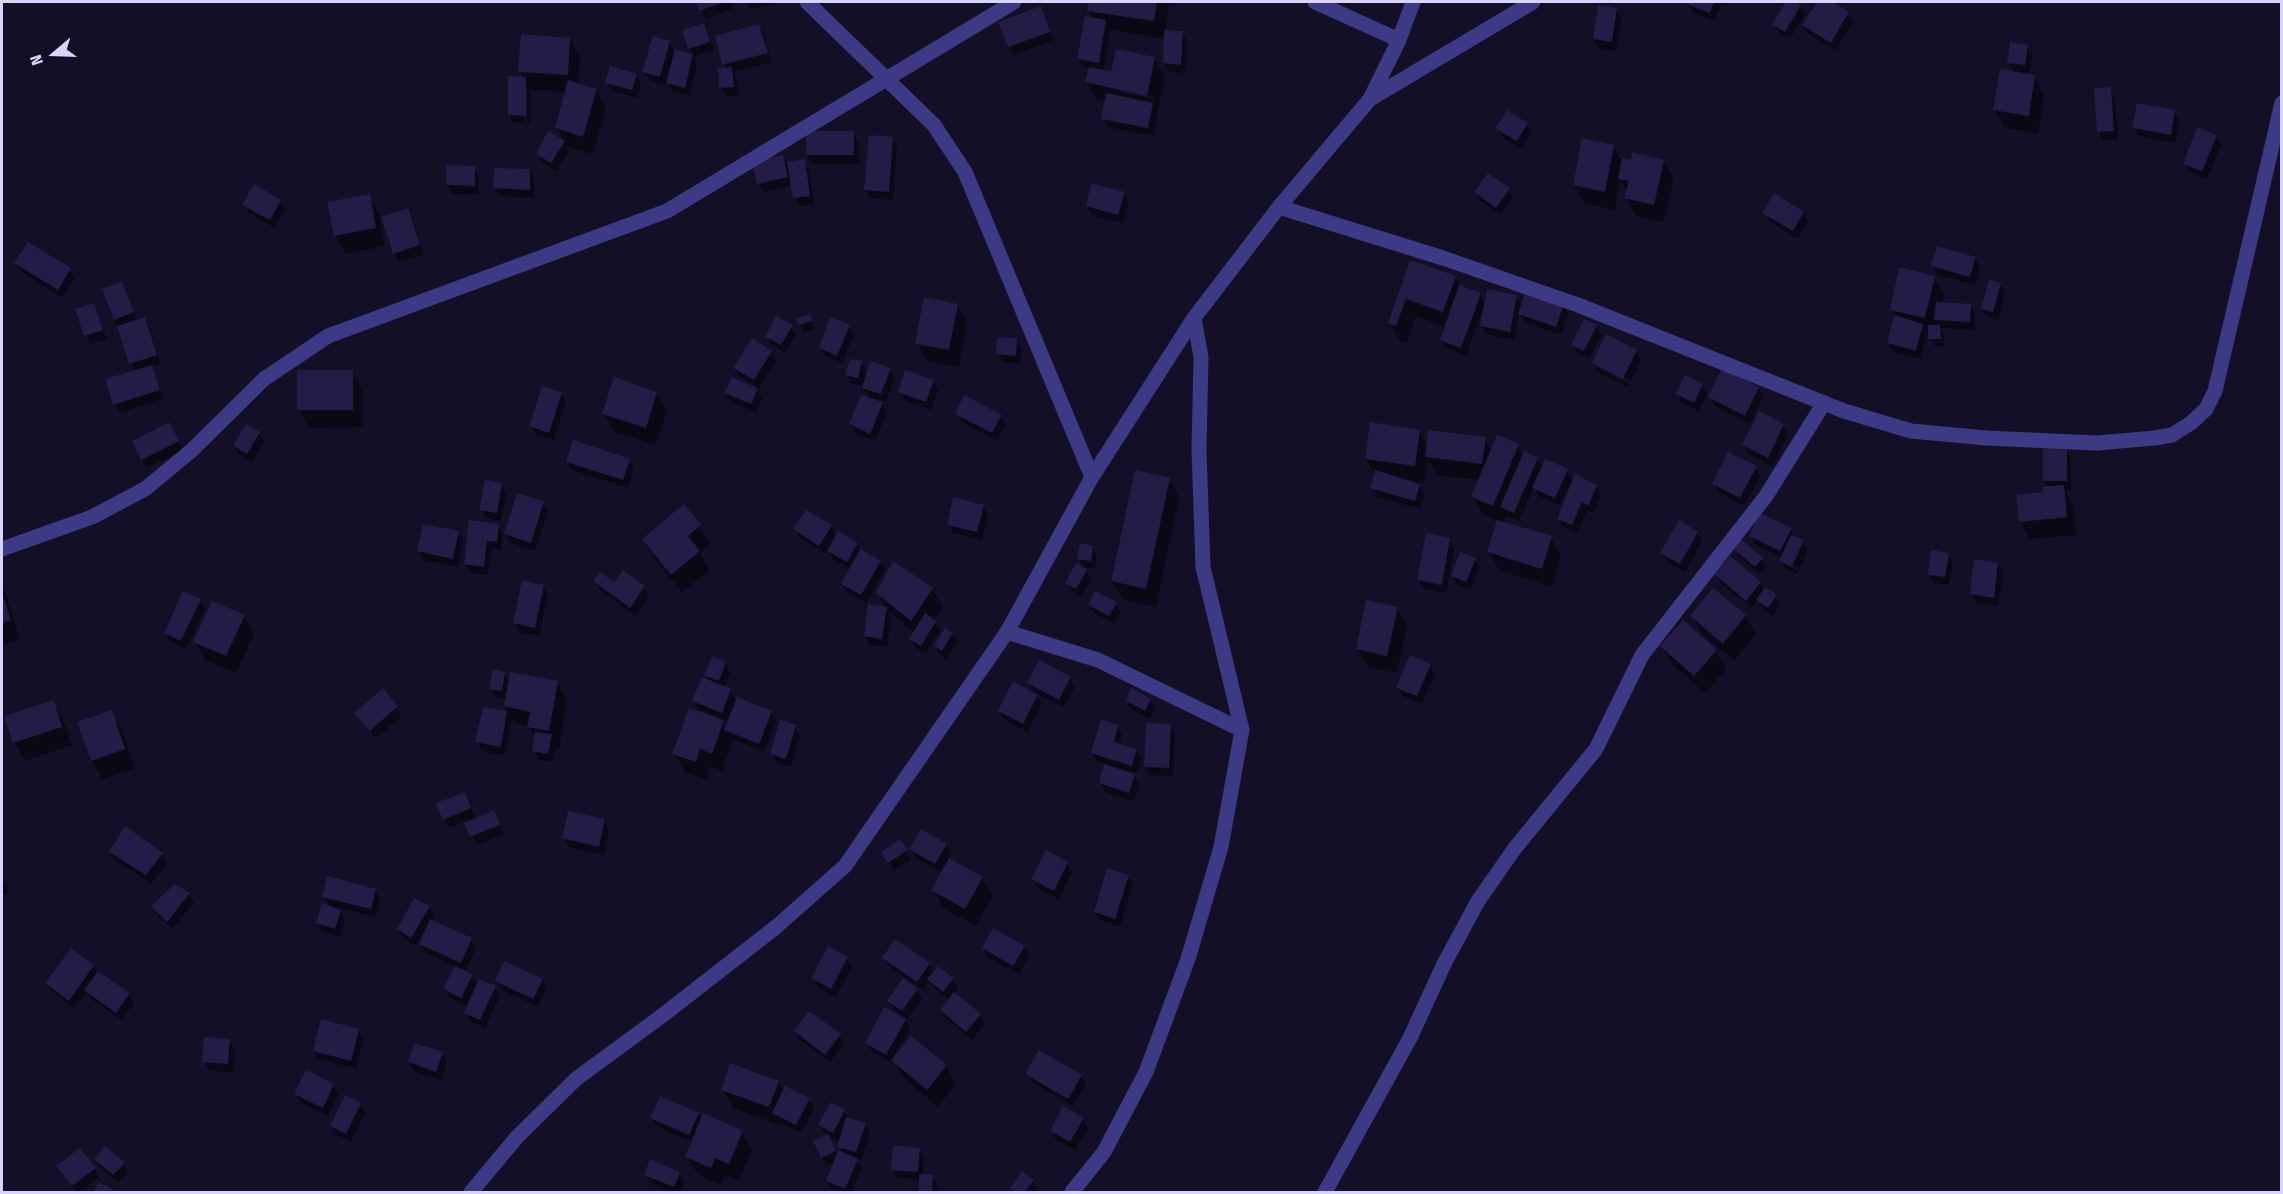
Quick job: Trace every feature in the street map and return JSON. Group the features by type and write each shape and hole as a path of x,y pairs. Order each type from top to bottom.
{"street":[{"path":"807,2 934,125 965,172 1092,477"},
{"path":"2,549 92,517 145,489 191,451 264,379 328,336 668,211 1014,2"},
{"path":"1315,2 1399,40"},
{"path":"471,1192 517,1137 576,1079 776,927 846,866 1007,632 1092,477 1194,318 1279,207 1370,99 1399,40 1413,2"},
{"path":"1370,99 1533,2"},
{"path":"1279,207 1443,258 1578,305 1844,411 1911,431 1986,438 2097,443 2172,435 2192,423 2206,409 2215,391 2282,103"},
{"path":"1072,1192 1104,1152 1146,1072 1188,959 1221,847 1242,730 1203,567 1199,450 1201,357 1194,318"},
{"path":"1325,1192 1410,1038 1444,964 1478,901 1515,848 1596,749 1642,655 1766,496 1824,403"},
{"path":"1007,632 1098,660 1242,730"}],"building":[{"path":"696,2 724,2 699,11"},
{"path":"1088,2 1157,2 1154,21 1087,11"},
{"path":"1687,2 1714,2 1710,13 1686,4"},
{"path":"1786,2 1796,2 1801,5 1785,32 1772,24"},
{"path":"1817,2 1832,2 1849,12 1831,43 1802,25"},
{"path":"1598,5 1617,8 1612,42 1593,39"},
{"path":"1041,6 1050,32 1008,47 998,22"},
{"path":"1085,16 1106,20 1099,63 1077,59"},
{"path":"704,23 710,42 688,49 682,30"},
{"path":"759,24 768,53 722,65 715,36"},
{"path":"1164,30 1183,31 1181,65 1163,63"},
{"path":"521,34 570,38 568,75 518,72"},
{"path":"653,36 670,41 660,77 642,72"},
{"path":"2010,42 2028,45 2025,65 2007,63"},
{"path":"675,49 693,54 685,88 666,83"},
{"path":"1116,49 1155,57 1147,96 1085,82 1089,67 1111,71"},
{"path":"610,66 637,74 632,90 605,83"},
{"path":"732,67 734,87 719,88 718,68"},
{"path":"2000,69 2035,75 2029,116 1993,110"},
{"path":"508,76 526,77 526,116 508,115"},
{"path":"568,80 597,89 583,137 555,128"},
{"path":"2111,87 2114,131 2097,132 2094,88"},
{"path":"1106,93 1153,103 1148,128 1101,119"},
{"path":"2137,103 2175,110 2171,135 2132,128"},
{"path":"1507,110 1528,123 1517,141 1495,129"},
{"path":"2197,127 2217,135 2202,171 2183,164"},
{"path":"548,131 565,141 551,163 536,154"},
{"path":"806,131 854,131 854,155 806,155"},
{"path":"869,135 893,137 889,192 864,190"},
{"path":"1582,138 1614,145 1605,192 1573,185"},
{"path":"1632,152 1664,160 1654,205 1624,198 1629,181 1618,179 1622,158 1631,160"},
{"path":"783,155 788,177 757,184 752,162"},
{"path":"805,159 810,196 793,198 787,162"},
{"path":"446,165 475,166 475,186 446,185"},
{"path":"494,168 530,169 530,190 493,188"},
{"path":"1488,173 1510,188 1496,208 1474,192"},
{"path":"1091,183 1125,192 1118,215 1086,206"},
{"path":"254,184 281,200 270,220 242,205"},
{"path":"1774,193 1804,212 1793,231 1762,213"},
{"path":"370,194 376,228 334,236 327,202"},
{"path":"408,208 420,245 393,254 381,217"},
{"path":"28,242 71,268 58,290 14,263"},
{"path":"1937,246 1976,257 1970,277 1931,266"},
{"path":"1410,260 1456,276 1443,312 1406,299 1396,326 1388,323"},
{"path":"1899,267 1935,276 1925,318 1890,310"},
{"path":"1989,279 2001,283 1993,312 1981,309"},
{"path":"122,281 134,312 114,320 102,289"},
{"path":"1459,285 1481,293 1461,348 1440,340"},
{"path":"1487,289 1517,295 1510,332 1480,326"},
{"path":"1526,290 1564,304 1556,327 1518,314"},
{"path":"924,297 958,304 949,350 915,344"},
{"path":"1936,302 1971,304 1970,322 1934,320"},
{"path":"94,303 103,330 84,336 75,309"},
{"path":"810,314 812,321 798,325 796,319"},
{"path":"1894,315 1923,324 1916,351 1887,343"},
{"path":"776,316 793,325 781,345 765,337"},
{"path":"145,317 157,355 129,364 117,326"},
{"path":"830,317 850,325 837,356 819,348"},
{"path":"1584,319 1597,325 1584,351 1571,345"},
{"path":"1928,325 1940,325 1941,339 1928,339"},
{"path":"1606,334 1637,350 1623,379 1592,363"},
{"path":"997,337 1017,338 1016,356 996,354"},
{"path":"752,338 772,351 754,380 733,368"},
{"path":"850,359 862,361 858,378 845,375"},
{"path":"870,361 891,368 881,394 862,388"},
{"path":"152,365 160,390 113,405 105,379"},
{"path":"1722,368 1759,387 1745,416 1708,397"},
{"path":"297,370 353,370 353,410 297,410"},
{"path":"905,370 934,380 926,402 898,392"},
{"path":"1685,375 1703,384 1694,403 1675,394"},
{"path":"614,377 657,392 646,428 602,414"},
{"path":"731,377 758,388 751,404 725,393"},
{"path":"542,386 562,392 549,433 529,426"},
{"path":"861,395 883,402 870,434 849,424"},
{"path":"964,395 1002,415 992,433 955,414"},
{"path":"1759,411 1784,424 1768,458 1742,445"},
{"path":"169,422 179,441 141,460 132,441"},
{"path":"1370,422 1420,430 1415,466 1365,459"},
{"path":"246,424 260,432 247,454 233,446"},
{"path":"1428,430 1486,437 1482,464 1425,457"},
{"path":"1497,435 1519,444 1493,506 1471,497"},
{"path":"573,440 630,459 623,480 566,462"},
{"path":"2043,448 2067,448 2067,481 2043,481"},
{"path":"1524,451 1538,458 1514,513 1500,507"},
{"path":"1728,452 1757,466 1740,498 1712,484"},
{"path":"1545,459 1568,469 1555,498 1532,488"},
{"path":"1135,470 1170,478 1146,589 1111,581"},
{"path":"1375,470 1420,484 1415,501 1370,488"},
{"path":"1575,474 1597,485 1588,506 1582,502 1572,525 1557,519"},
{"path":"485,480 502,483 497,513 479,510"},
{"path":"2064,485 2067,517 2019,522 2016,495 2043,492 2042,487"},
{"path":"517,493 544,501 531,543 504,534"},
{"path":"953,497 984,505 977,532 947,525"},
{"path":"684,504 701,525 688,536 700,551 671,575 642,539"},
{"path":"806,510 832,525 819,546 793,529"},
{"path":"1760,513 1792,528 1780,551 1749,536"},
{"path":"469,520 499,524 497,542 487,541 484,567 464,564"},
{"path":"1497,520 1552,536 1542,569 1487,552"},
{"path":"1679,520 1698,532 1680,564 1660,553"},
{"path":"423,524 459,531 453,559 417,551"},
{"path":"838,531 858,543 847,562 827,551"},
{"path":"1426,533 1450,538 1442,585 1417,580"},
{"path":"1791,535 1804,540 1792,566 1779,561"},
{"path":"1741,539 1763,558 1755,567 1732,548"},
{"path":"1080,543 1093,546 1091,561 1077,559"},
{"path":"860,549 881,561 861,595 841,584"},
{"path":"1931,550 1949,553 1945,577 1928,575"},
{"path":"1460,552 1476,558 1466,582 1451,576"},
{"path":"1730,556 1761,582 1746,601 1714,574"},
{"path":"1974,559 1998,563 1994,598 1970,594"},
{"path":"893,561 933,588 911,621 876,593"},
{"path":"1076,563 1087,570 1076,589 1065,583"},
{"path":"623,570 645,586 630,608 593,581 600,572 614,582"},
{"path":"522,580 544,585 535,628 513,623"},
{"path":"1765,587 1777,595 1768,608 1756,600"},
{"path":"1713,588 1746,615 1723,644 1690,616"},
{"path":"183,591 201,599 181,641 164,633"},
{"path":"1095,591 1117,602 1109,616 1088,605"},
{"path":"2,593 11,620 2,623"},
{"path":"1366,600 1398,607 1387,656 1356,649"},
{"path":"212,601 245,615 226,656 193,642"},
{"path":"868,604 887,607 882,639 864,636"},
{"path":"925,613 936,621 921,646 909,639"},
{"path":"1683,620 1717,650 1694,676 1660,646"},
{"path":"945,628 953,633 942,651 934,646"},
{"path":"1410,655 1431,664 1417,696 1396,688"},
{"path":"712,656 726,662 719,681 704,676"},
{"path":"1039,660 1071,677 1059,700 1027,683"},
{"path":"493,669 505,672 502,691 489,689"},
{"path":"510,672 558,681 549,731 527,727 530,712 504,706"},
{"path":"702,677 731,689 722,713 692,701"},
{"path":"1013,681 1038,695 1023,724 998,711"},
{"path":"383,688 398,706 370,731 354,713"},
{"path":"1131,688 1151,699 1145,711 1126,701"},
{"path":"737,697 772,711 759,744 724,730"},
{"path":"54,700 62,727 13,743 4,716"},
{"path":"483,707 507,711 501,747 475,742"},
{"path":"689,708 724,720 712,754 700,749 696,762 672,754"},
{"path":"112,710 125,749 91,761 77,722"},
{"path":"1101,719 1118,725 1114,742 1137,749 1132,766 1091,753"},
{"path":"780,720 796,725 786,759 770,754"},
{"path":"1146,723 1171,724 1169,768 1144,767"},
{"path":"535,732 552,734 548,754 532,751"},
{"path":"1104,764 1135,774 1129,793 1099,783"},
{"path":"465,792 471,808 443,820 436,803"},
{"path":"494,810 500,825 470,837 464,823"},
{"path":"568,811 605,819 599,847 562,838"},
{"path":"125,826 163,853 146,875 109,852"},
{"path":"921,829 947,844 935,864 909,849"},
{"path":"900,839 908,850 888,863 881,852"},
{"path":"1046,850 1068,862 1054,891 1031,879"},
{"path":"949,858 983,877 965,909 931,890"},
{"path":"1107,868 1129,875 1115,919 1094,912"},
{"path":"327,876 376,889 371,909 322,897"},
{"path":"175,884 190,893 167,922 151,906"},
{"path":"414,898 430,906 411,938 397,929"},
{"path":"322,903 341,910 335,929 316,923"},
{"path":"430,919 472,938 461,963 419,944"},
{"path":"993,928 1025,946 1013,966 982,948"},
{"path":"895,939 930,963 917,982 882,958"},
{"path":"828,946 848,957 831,989 811,978"},
{"path":"71,948 94,965 69,1001 45,983"},
{"path":"504,961 543,979 533,999 495,981"},
{"path":"455,966 473,974 461,998 443,989"},
{"path":"938,966 954,978 943,992 927,979"},
{"path":"98,971 130,993 116,1013 84,990"},
{"path":"903,978 918,989 902,1011 887,1001"},
{"path":"479,979 496,986 480,1020 464,1013"},
{"path":"954,992 981,1014 966,1032 940,1010"},
{"path":"884,1007 906,1019 886,1055 865,1043"},
{"path":"809,1011 841,1034 825,1055 794,1031"},
{"path":"321,1019 359,1029 351,1061 313,1051"},
{"path":"911,1036 947,1065 927,1090 891,1060"},
{"path":"204,1037 230,1039 228,1064 202,1062"},
{"path":"414,1043 443,1052 436,1072 408,1062"},
{"path":"1039,1050 1082,1075 1068,1099 1025,1074"},
{"path":"730,1063 779,1081 769,1107 721,1090"},
{"path":"306,1070 334,1084 323,1108 294,1094"},
{"path":"785,1086 810,1098 796,1125 772,1113"},
{"path":"345,1095 361,1103 346,1134 330,1126"},
{"path":"660,1096 699,1113 689,1135 650,1118"},
{"path":"831,1102 845,1110 833,1133 818,1125"},
{"path":"1063,1106 1084,1118 1070,1142 1050,1131"},
{"path":"703,1113 743,1131 729,1164 715,1158 711,1168 685,1157"},
{"path":"846,1117 866,1123 856,1152 837,1147"},
{"path":"828,1134 836,1151 821,1158 813,1141"},
{"path":"893,1145 920,1148 918,1172 891,1170"},
{"path":"105,1146 125,1163 113,1175 94,1159"},
{"path":"80,1148 96,1168 72,1186 56,1166"},
{"path":"838,1150 858,1159 845,1189 826,1181"},
{"path":"650,1159 680,1172 674,1187 644,1175"},
{"path":"1022,1171 1034,1180 1025,1192 1016,1192 1010,1188"},
{"path":"919,1174 933,1175 932,1192 919,1192"},
{"path":"99,1182 117,1192 93,1192"}]}
